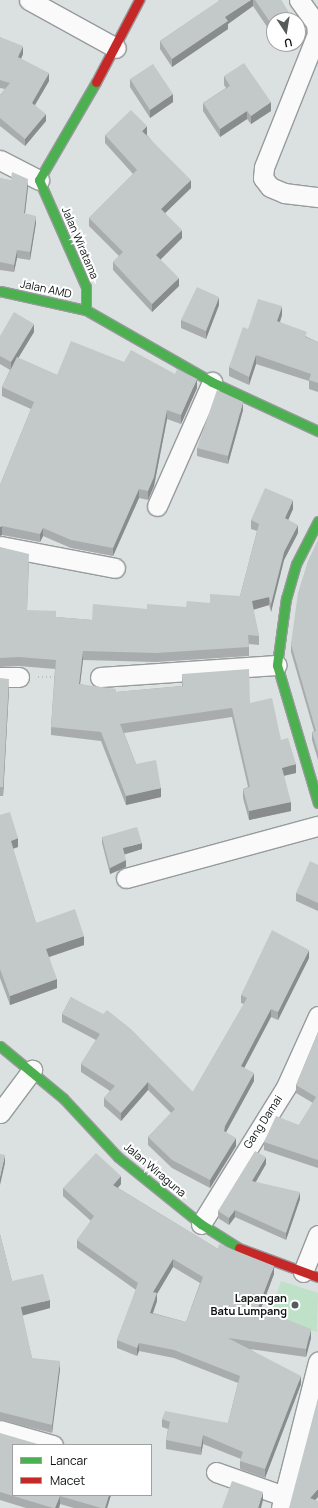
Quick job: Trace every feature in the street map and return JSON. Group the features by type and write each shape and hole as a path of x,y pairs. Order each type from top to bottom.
{"street":[{"path":"29,0 116,48"},
{"path":"0,160 39,180 116,48 139,0"},
{"path":"299,0 316,23 317,34 264,167 264,178 270,187 279,191 318,197"},
{"name":"Jalan Wiratama","path":"39,180 86,287 86,310"},
{"name":"Jalan AMD","path":"0,291 86,310"},
{"path":"86,310 212,382 318,431"},
{"path":"157,506 212,382"},
{"path":"318,521 296,564 286,598 277,665 318,803"},
{"path":"0,546 115,568"},
{"path":"100,677 277,665"},
{"path":"0,677 19,677"},
{"path":"126,878 318,826"},
{"name":"Gang Damai","path":"201,1224 286,1087 318,1016"},
{"name":"Jalan Wiraguna","path":"0,1046 32,1070 118,1157 201,1224 239,1248 311,1275"},
{"path":"0,1113 32,1070"},
{"path":"311,1275 318,1235"},
{"path":"216,1472 282,1502 318,1362"},
{"path":"0,1430 49,1444"}],"path":[{"path":"19,677 64,677"}],"green space":[{"name":"Lapangan Batu Lumpang","path":"281,1281 318,1293 317,1332 268,1318"}],"building":[{"path":"220,0 251,0 225,17 228,21 172,59 160,41"},
{"path":"255,0 281,0 289,12 266,12 266,16"},
{"path":"0,37 23,46 18,57 49,73 32,103 46,114 25,139 0,118 0,95 10,83 0,80"},
{"path":"244,63 271,102 251,116 247,111 220,129 203,103 230,86 224,76"},
{"path":"153,64 173,94 150,110 130,79"},
{"path":"131,110 147,126 142,131 191,180 161,209 182,230 156,255 179,278 152,304 113,262 123,252 89,218 137,170 105,135"},
{"path":"12,172 28,179 24,213 36,216 30,252 17,250 14,265 0,262 0,178 11,180"},
{"path":"197,287 219,297 206,331 181,320"},
{"path":"258,299 282,306 277,321 307,332 305,337 318,342 318,383 309,380 311,374 256,355 249,377 229,367 243,327 248,329"},
{"path":"14,312 34,324 11,362 0,356 0,336"},
{"path":"71,341 124,362 131,350 175,374 177,369 197,379 181,415 167,410 154,477 148,491 139,489 113,548 71,540 43,528 40,534 2,526 0,527 0,485 34,402 2,387 17,357 57,375"},
{"path":"217,390 243,402 228,456 197,448"},
{"path":"265,488 293,500 285,518 298,525 284,552 271,604 269,597 252,601 259,636 248,635 249,647 156,653 83,651 79,684 116,689 116,692 183,686 182,674 249,669 250,703 272,698 281,740 288,738 296,764 282,768 291,802 249,811 243,789 250,787 232,708 120,724 136,764 156,760 161,788 126,796 101,732 51,727 56,660 19,657 0,658 0,547 29,554 27,610 56,611 56,617 92,620 93,604 147,609 147,604 186,607 187,601 210,603 210,594 240,596 259,524 251,520"},
{"path":"318,540 318,752 312,732 316,731 291,644 298,593 308,561"},
{"path":"0,678 9,679 3,787 0,787"},
{"path":"10,812 18,838 11,841 36,923 75,909 84,936 46,949 57,979 10,996 0,969 0,815"},
{"path":"137,827 142,843 123,848 126,860 110,868 102,837"},
{"path":"310,861 318,865 318,903 296,893"},
{"path":"272,930 309,950 278,1012 271,1009 241,1066 254,1073 225,1126 224,1131 236,1138 210,1180 172,1160 148,1137 175,1109 148,1082 121,1113 104,1098 115,1086 81,1064 100,1034 62,1014 71,997 103,1014 107,1010 131,1029 193,1092 247,998 241,995"},
{"path":"318,1032 318,1160 264,1142 276,1116 299,1125 316,1097 296,1085"},
{"path":"255,1151 266,1157 252,1181 300,1192 286,1233 235,1210 229,1218 218,1211"},
{"path":"96,1153 121,1176 113,1185 218,1249 219,1244 274,1266 258,1308 311,1329 306,1349 228,1338 301,1376 265,1469 240,1461 243,1452 203,1435 201,1447 166,1440 170,1422 162,1419 165,1411 228,1423 240,1376 174,1350 139,1343 137,1348 117,1340 138,1283 77,1240 94,1216 63,1188","holes":["173,1259 203,1277 186,1322 150,1313 157,1293 153,1292"]},
{"path":"0,1154 5,1155 0,1177"},
{"path":"0,1234 12,1281 43,1274 50,1300 21,1307 32,1358 60,1361 52,1425 0,1412"},
{"path":"318,1398 318,1489 310,1498 318,1501 318,1508 289,1508"},
{"path":"0,1433 38,1444 12,1444 12,1496 0,1492"},
{"path":"232,1481 263,1492 258,1508 222,1508"},
{"path":"13,1496 60,1496 55,1508"},
{"path":"60,1496 109,1496 105,1508"}],"traffic: fast":[{"path":"86,310 86,287 39,180 96,82"},
{"path":"0,291 86,310 212,382 318,431"},
{"path":"318,521 296,564 286,598 277,665 318,803"},
{"path":"0,1046 63,1098 118,1157 201,1224 239,1248"}],"traffic: jam":[{"path":"96,82 139,0"},
{"path":"239,1248 318,1277"}],"place":[{"name":"Lapangan Batu Lumpang","path":"295,1305"}]}
